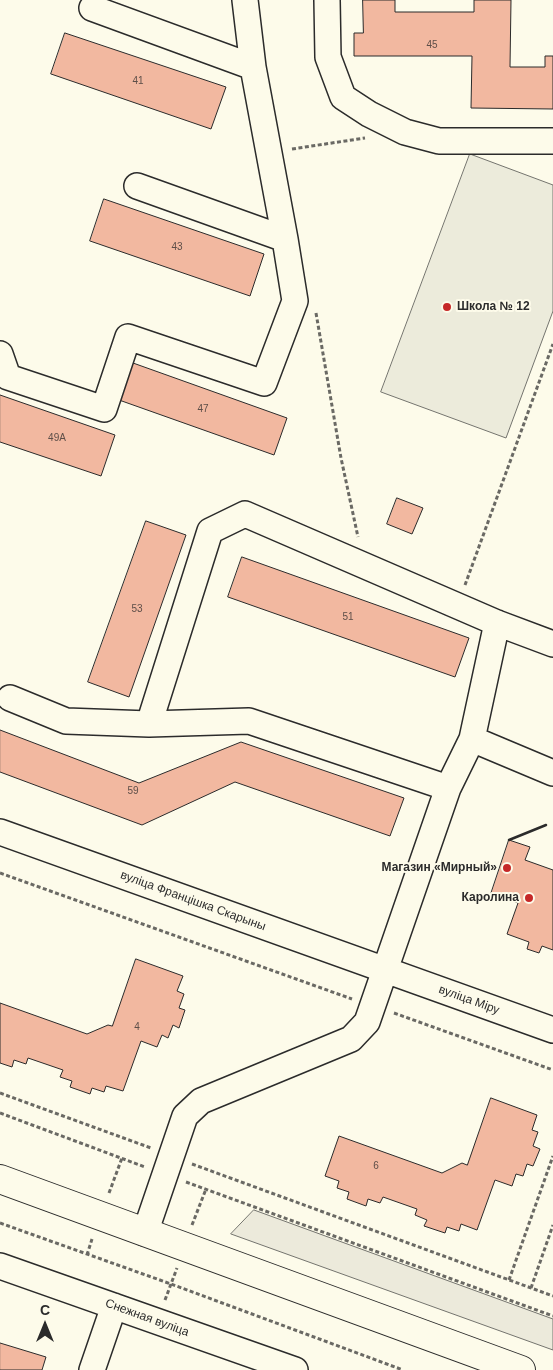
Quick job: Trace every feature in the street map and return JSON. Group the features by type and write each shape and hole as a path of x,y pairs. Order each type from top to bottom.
{"main road":[{"path":"0,1179 521,1370"}],"street":[{"path":"0,354 8,377 104,409 128,337 264,383 294,301 285,239 253,67 245,0"},
{"path":"327,0 328,57 343,97 369,114 405,132 439,140 553,140"},
{"path":"92,8 253,67"},
{"path":"137,186 285,239"},
{"path":"149,724 210,532 245,514 497,623 553,644"},
{"path":"145,1233 186,1116 201,1101 351,1039 367,1022 448,788 472,739 497,623"},
{"path":"10,698 66,721 149,724 249,721 448,788"},
{"path":"472,739 553,773"},
{"name":"вуліца Францішка Скарыны","path":"0,832 386,970"},
{"name":"вуліца Міру","path":"386,970 553,1030"},
{"name":"Снежная вуліца","path":"0,1266 295,1370"},
{"path":"92,1370 114,1306"}],"path":[{"path":"268,152 369,138"},
{"path":"458,606 553,344"},
{"path":"0,873 553,1070"},
{"path":"0,1093 169,1165 206,1189 553,1316"},
{"path":"0,1114 169,1165 553,1296"},
{"path":"509,1280 553,1156"},
{"path":"190,1230 206,1189"},
{"path":"0,1223 403,1370"},
{"path":"531,1288 553,1225"}],"shaded area":[{"path":"470,154 553,185 553,311 506,438 381,392"},
{"path":"254,1210 553,1319 553,1350 231,1234"}],"building":[{"path":"363,0 395,0 395,12 474,12 474,0 511,0 510,67 545,67 545,56 553,56 553,109 471,108 472,56 354,56 354,33 363,33"},
{"path":"65,33 226,87 211,129 51,74"},
{"path":"104,199 264,254 250,296 90,241"},
{"path":"133,363 287,418 274,455 119,400"},
{"path":"0,395 115,435 101,476 0,442"},
{"path":"397,498 423,508 412,534 387,524"},
{"path":"146,521 186,535 129,697 88,682"},
{"path":"242,557 469,638 455,677 228,597"},
{"path":"0,730 139,783 241,742 404,798 390,836 235,782 142,825 0,772"},
{"name":"Каролина","path":"509,840 530,847 525,860 553,870 553,950 542,946 539,953 527,949 529,942 507,934 518,903 491,894"},
{"path":"136,959 183,976 177,991 184,994 179,1008 185,1010 179,1028 173,1025 168,1038 162,1035 157,1047 141,1041 123,1091 106,1086 104,1092 92,1088 90,1094 70,1087 72,1081 60,1077 63,1070 28,1058 26,1064 14,1060 12,1067 0,1063 0,1003 87,1034 108,1025 112,1026"},
{"path":"491,1098 537,1115 532,1130 538,1132 533,1146 540,1149 533,1166 527,1164 523,1176 516,1174 512,1186 495,1180 477,1230 461,1224 459,1231 447,1227 445,1233 424,1226 427,1220 415,1215 417,1209 383,1197 380,1203 368,1199 366,1206 347,1199 349,1192 337,1188 339,1181 325,1176 339,1136 442,1173 462,1163 467,1165"},
{"path":"0,1343 46,1357 42,1370 0,1370"}],"wall":[{"path":"509,840 546,825"}],"place":[{"name":"Школа № 12","path":"447,307"},
{"name":"Магазин «Мирный»","path":"507,868"},
{"name":"Каролина","path":"529,898"}]}
